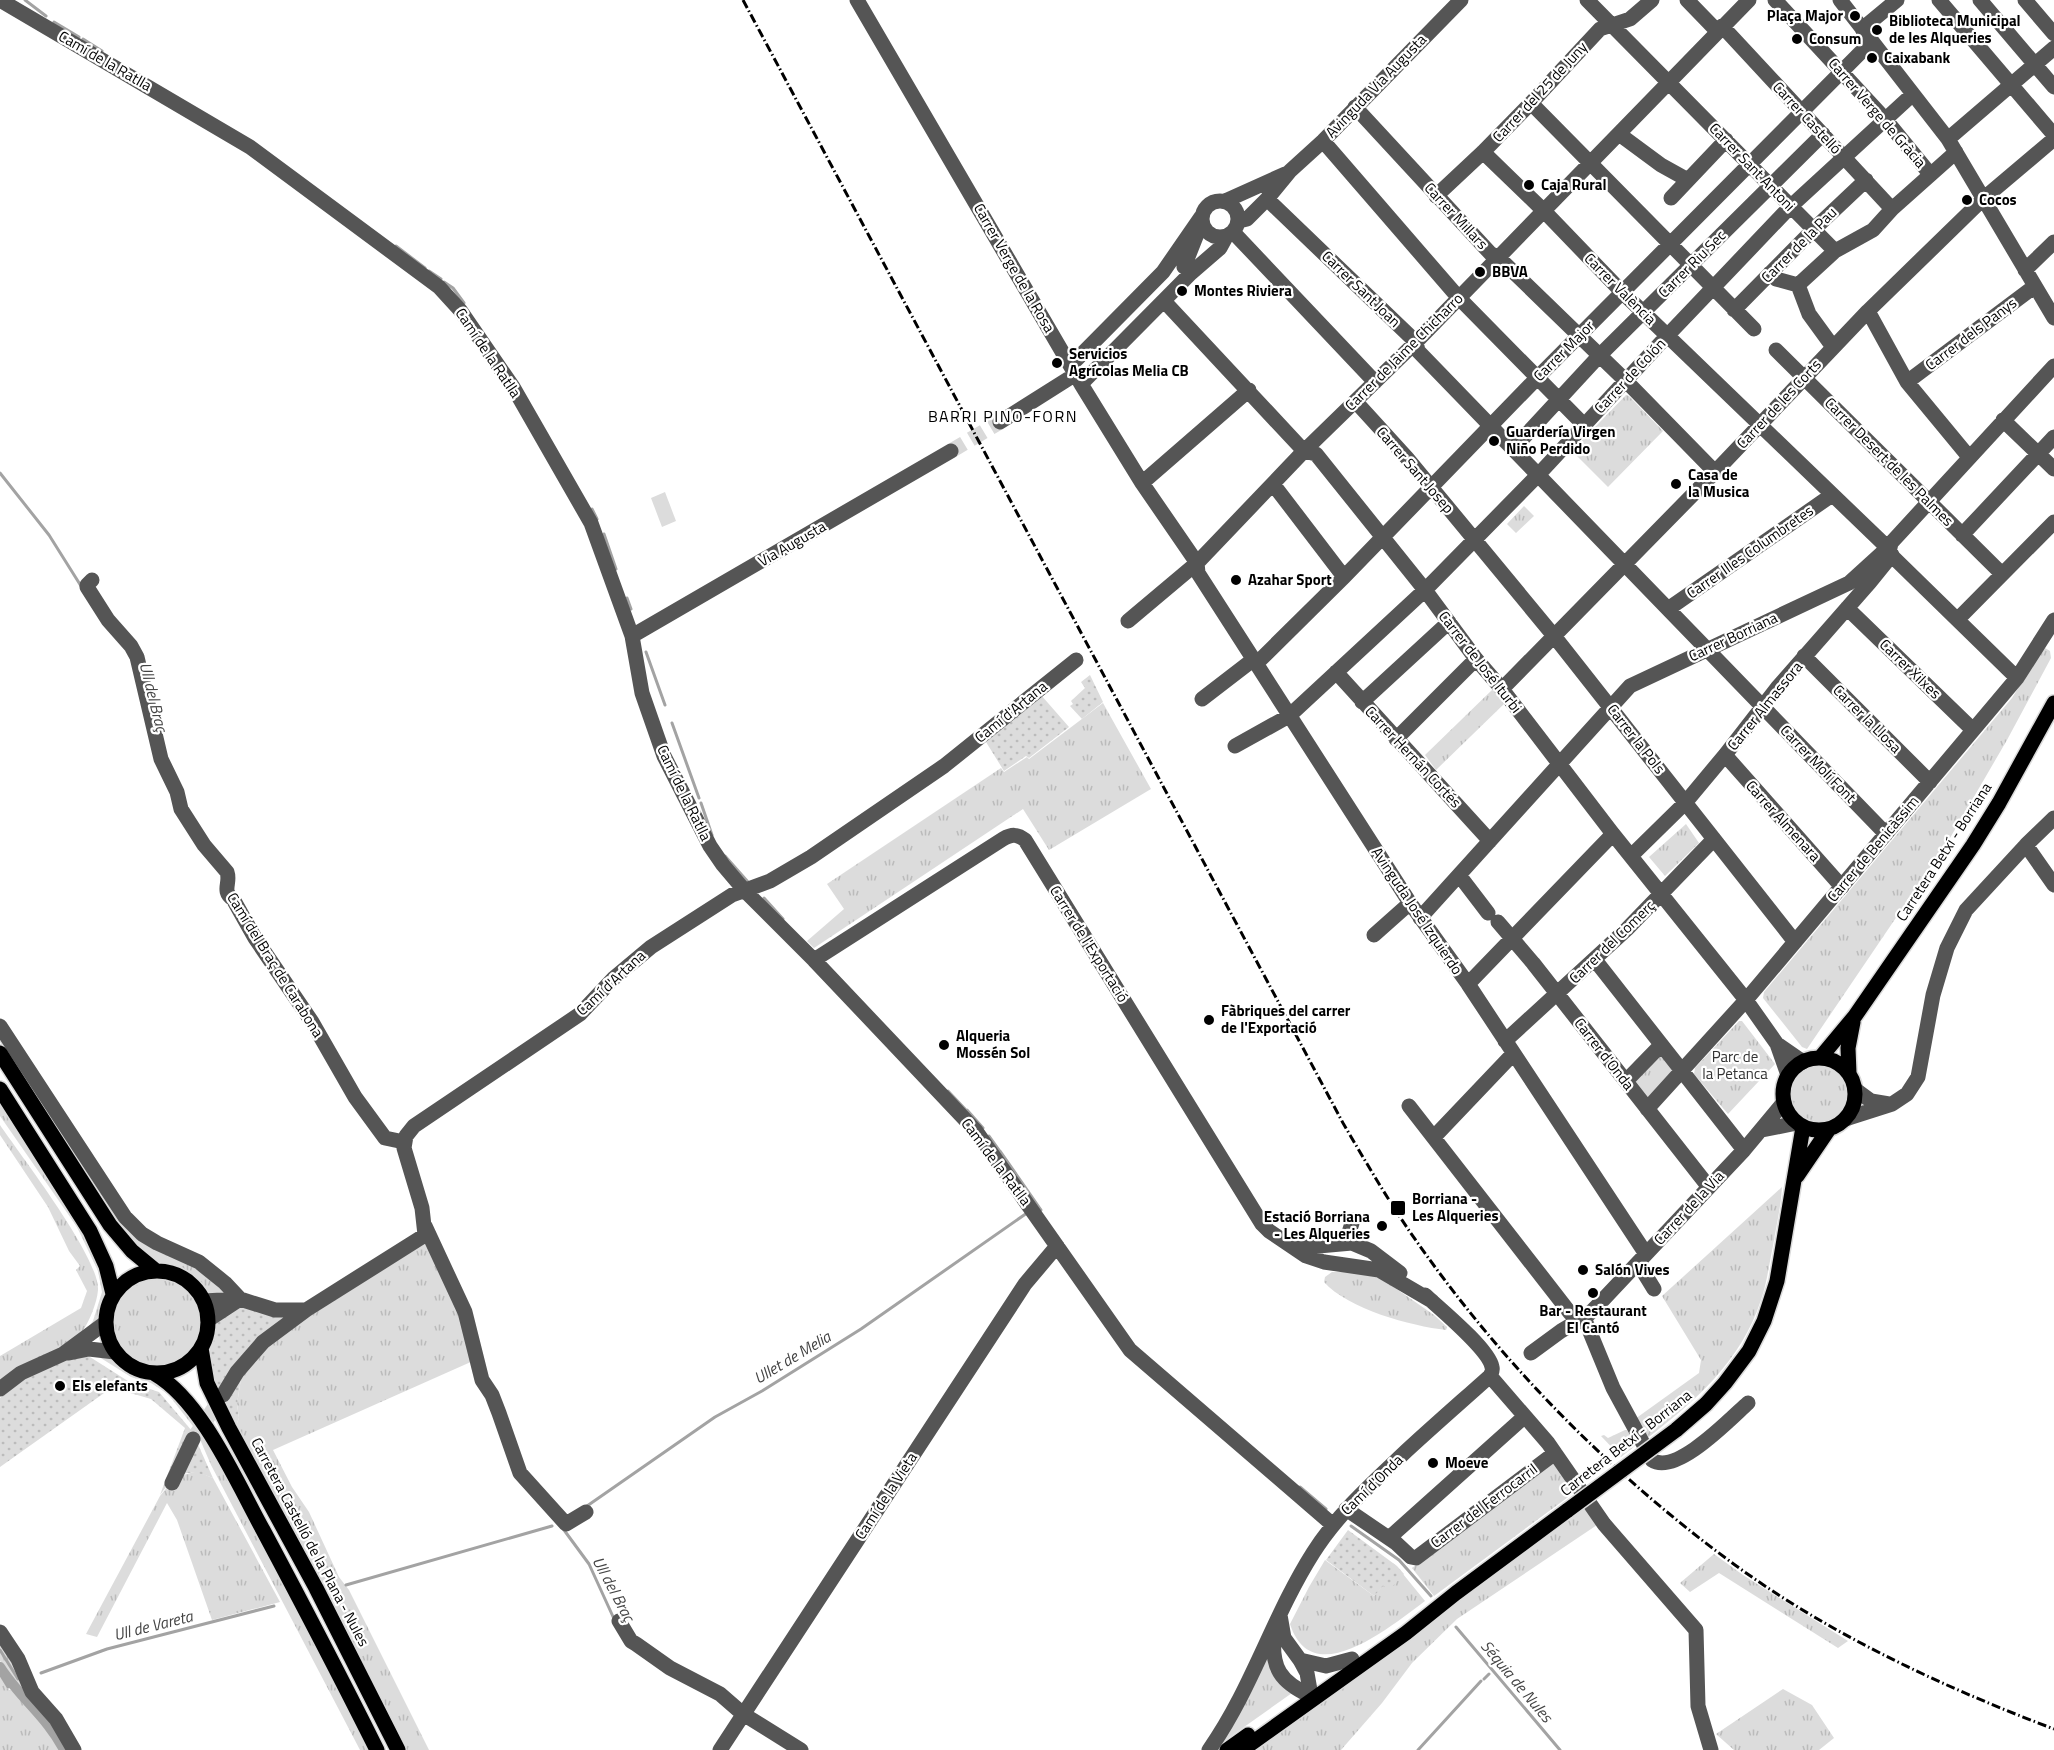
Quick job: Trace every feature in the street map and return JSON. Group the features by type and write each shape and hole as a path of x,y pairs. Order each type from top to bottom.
{"main road":[{"name":"Carretera Betxí - Borriana","path":"1820,1058 1855,1016 1973,845 2054,703"},
{"name":"Carretera Betxí - Borriana","path":"1849,1073 1848,1048 1855,1016"},
{"path":"0,1053 110,1225 132,1251 155,1270"},
{"path":"1820,1058 1841,1065 1849,1073 1856,1090 1854,1103 1845,1119 1829,1129 1812,1130 1800,1125 1786,1110 1783,1088 1788,1075 1803,1062 1820,1058"},
{"path":"0,1089 90,1231 106,1266 113,1294"},
{"name":"Carretera Betxí - Borriana","path":"1241,1750 1371,1658 1676,1430 1706,1404 1725,1383 1749,1351 1772,1301 1795,1178 1800,1125"},
{"name":"Carretera Betxí - Borriana","path":"1795,1178 1829,1129"},
{"path":"155,1374 173,1371 189,1362 201,1348 207,1334 208,1320 204,1301 192,1284 175,1273 155,1270 139,1274 124,1282 113,1294 107,1308 105,1323 108,1338 115,1352 132,1368 155,1374 179,1392 211,1437 302,1604 376,1750"},
{"name":"Carretera Castelló de la Plana - Nules","path":"201,1348 207,1383 316,1588 398,1750"},
{"name":"Carretera Betxí - Borriana","path":"1227,1750 1309,1693 1352,1659 1427,1616"}],"street":[{"name":"Camí de la Ratlla","path":"0,0 250,147 438,287 454,302 513,387 591,523 632,636 642,693 664,756 710,846 745,891 814,960 976,1131 1130,1350 1333,1525"},
{"name":"Carrer Verge de la Rosa","path":"857,0 1076,374 1142,483 1197,563"},
{"name":"Avinguda Via Augusta","path":"1076,374 1184,267 1247,219 1290,171 1323,141 1461,0"},
{"name":"Carrer Sant Antoni","path":"1587,0 1835,251"},
{"name":"Carrer del 25 de Juny","path":"1436,196 1483,152 1600,29 1630,19 1652,0"},
{"name":"Carrer Castelló","path":"1687,0 1720,28 1892,209"},
{"name":"Carrer de Jaime Chicharro","path":"1128,621 1197,563 1304,451 1416,342 1749,0"},
{"name":"Carrer Verge de Gràcia","path":"1775,0 1885,119 1930,174"},
{"path":"1840,0 1952,146 2054,318"},
{"path":"1867,35 1897,0"},
{"path":"1939,0 2013,85 2054,137"},
{"path":"1980,0 2054,87"},
{"path":"2025,0 2054,34"},
{"name":"Carrer Major","path":"1202,699 1255,661 1344,578 1537,378 1841,71 1867,35"},
{"path":"1798,285 1835,251 1874,230 1892,209 1930,174 1952,146 2054,48"},
{"name":"Carrer de Colón","path":"1235,746 1289,716 1425,590 1539,474 1790,207 1913,94"},
{"path":"1531,103 1754,329"},
{"name":"Carrer Millars","path":"1355,107 1491,254 1498,257 1626,381 1715,472"},
{"path":"1619,134 1660,165 1688,180"},
{"name":"Carrer Riu Sec","path":"1514,448 1599,356 1823,134"},
{"name":"Carrer de les Corts","path":"1502,689 1760,426 1868,311 1983,199 2054,137"},
{"path":"1671,198 1726,140"},
{"path":"1323,141 1458,297 1584,425"},
{"name":"Carrer València","path":"1483,152 1622,292 1889,549"},
{"name":"Avinguda Via Augusta","path":"1225,201 1290,171"},
{"name":"Carrer de la Pau","path":"1734,310 1866,180"},
{"name":"Carrer Sant Joan","path":"1267,199 1416,342 1418,351 1626,564"},
{"path":"1000,422 1076,374 1163,272 1201,220 1205,207 1214,201 1225,201 1233,205 1238,212 1230,232"},
{"path":"1201,220 1209,234 1230,232"},
{"name":"Avinguda Via Augusta","path":"1184,267 1201,220"},
{"path":"1230,232 1375,382"},
{"name":"Avinguda Via Augusta","path":"1076,374 1164,301 1220,248 1230,232"},
{"path":"2025,270 2054,242"},
{"path":"1770,273 1776,279 1798,285"},
{"path":"1798,285 1809,314 1833,347"},
{"name":"Carrer dels Panys","path":"1907,382 2035,286"},
{"name":"Carrer de José Iturbi","path":"1164,301 1304,451 1316,454 1384,537 1476,659 1746,1000 1777,1044 1788,1075"},
{"path":"1868,311 1907,382 1970,457"},
{"name":"Carrer Desert de les Palmes","path":"1776,350 2002,574"},
{"path":"2018,678 1893,557 1889,549 2054,366"},
{"path":"1142,483 1249,390"},
{"name":"Carrer Sant Josep","path":"1356,402 1432,488 1473,539"},
{"path":"2004,420 2054,469"},
{"path":"1962,535 2054,437"},
{"name":"Via Augusta","path":"632,636 951,451"},
{"path":"1273,484 1344,578"},
{"name":"Carrer Illes Columbretes","path":"1668,609 1832,495"},
{"path":"1958,619 2054,522"},
{"name":"Carrer la Pols","path":"1473,539 1610,706 1795,942"},
{"name":"Carrer Almassora","path":"1631,856 1685,803 1762,706 1847,608 1855,588 1887,561 1889,549"},
{"name":"Avinguda José Izquierdo","path":"1197,563 1198,573 1289,716 1420,918 1468,984 1642,1259 1654,1289"},
{"name":"Carrer Molí Font","path":"1626,564 1886,834"},
{"name":"Camí del Braç de Carabona","path":"92,580 87,587 108,620 131,646 137,657 161,759 173,783 184,816 227,872 226,891 228,895 233,898 255,938 312,1022 355,1097 385,1138 404,1142"},
{"name":"Carrer Borriana","path":"1420,918 1630,686 1707,650 1855,588"},
{"name":"Carrer Xilxes","path":"1847,608 1973,730"},
{"name":"Carrer de Benicàssim","path":"1647,1109 1746,1000 2018,678 2054,620"},
{"path":"1362,702 1449,622"},
{"name":"Carrer la Llosa","path":"1804,656 1929,782"},
{"path":"1396,739 1476,659"},
{"name":"Camí d'Artana","path":"404,1142 414,1125 580,1014 614,978 651,947 732,895 770,880 811,857 944,766 1076,660"},
{"name":"Carrer Hernán Cortés","path":"1336,672 1490,841"},
{"name":"Carrer Almenara","path":"1725,755 1842,887"},
{"path":"1845,1119 1892,1104 1907,1094 1918,1077 1933,995 1947,948 1966,910 2054,818"},
{"path":"1468,984 1613,834"},
{"name":"Carrer de l'Exportació","path":"814,960 1003,839 1011,835 1020,837 1025,840 1258,1217 1269,1231 1301,1250"},
{"name":"Carrer del Comerç","path":"1434,1137 1557,994 1662,895 1714,838"},
{"path":"2026,845 2054,885"},
{"name":"Carrer d'Onda","path":"1459,875 1533,963 1708,1186"},
{"path":"1374,935 1410,903"},
{"path":"1595,960 1744,1150"},
{"path":"0,1026 125,1217 149,1239 199,1262 225,1283 240,1299"},
{"name":"Carrer de José Iturbi","path":"1777,1044 1803,1062"},
{"path":"1626,1081 1661,1045"},
{"path":"1856,1090 1871,1101 1892,1104"},
{"name":"Carrer de la Via","path":"1532,1353 1561,1330 1581,1319 1642,1259 1744,1150 1784,1102"},
{"path":"1409,1106 1570,1313 1585,1320 1613,1388 1649,1456 1660,1464 1670,1462 1694,1450 1748,1403"},
{"path":"1762,1130 1800,1125"},
{"path":"404,1142 425,1226 465,1312 482,1380 500,1413 520,1473 566,1524 586,1512"},
{"path":"1333,1263 1330,1256 1331,1250 1342,1242 1353,1220"},
{"path":"223,1395 237,1372 263,1342 306,1310 425,1235 425,1226"},
{"path":"1301,1250 1342,1242 1361,1245 1448,1315 1489,1360 1492,1370 1490,1376 1555,1453 1604,1524 1696,1630 1698,1706 1711,1750"},
{"name":"Camí de la Vieta","path":"720,1750 1025,1284 1057,1246"},
{"path":"1301,1250 1315,1259 1364,1267 1387,1274 1432,1301"},
{"path":"1364,1267 1370,1258 1371,1251"},
{"path":"208,1320 240,1299"},
{"path":"204,1301 240,1299 275,1310 306,1310"},
{"path":"0,1389 21,1373 63,1354 105,1323"},
{"path":"63,1354 89,1349 115,1352"},
{"name":"Camí d'Onda","path":"1209,1750 1234,1708 1312,1554 1333,1525 1346,1509 1490,1376"},
{"path":"1346,1509 1389,1538 1524,1417"},
{"path":"172,1483 193,1439"},
{"name":"Carrer del Ferrocarril","path":"1389,1538 1414,1558 1422,1554 1555,1453"},
{"path":"1280,1615 1284,1638 1308,1673 1309,1693"},
{"path":"619,1621 636,1644 670,1668 720,1694 743,1714 801,1750"},
{"path":"1274,1630 1274,1645 1280,1673 1287,1684 1309,1693"},
{"path":"0,1632 18,1659 32,1692 56,1719 74,1750"},
{"path":"1241,1750 1309,1693 1361,1660 1371,1658"},
{"path":"1300,1660 1326,1666 1352,1659"}],"green space":[{"path":"1626,395 1663,431 1608,487 1572,451"},
{"path":"665,492 676,521 662,527 651,498"},
{"path":"1524,506 1534,516 1516,533 1507,524"},
{"path":"2045,648 2050,651 2051,658 1950,838 1807,1049 1802,1047 1763,998 1764,992 2012,698"},
{"path":"1090,675 1103,702 1082,719 1070,706 1073,704 1071,701 1085,688 1081,682"},
{"path":"1493,689 1505,703 1436,770 1425,755"},
{"path":"1041,695 1069,727 1029,758 1026,756 1004,771 986,742"},
{"path":"1103,703 1151,789 1049,850 1023,809 814,948 807,941 844,909 827,884 1001,768 1004,772 1027,757 1029,759"},
{"path":"1686,824 1699,843 1665,876 1649,857"},
{"name":"Parc de la Petanca","path":"1739,1021 1742,1021 1775,1064 1728,1114 1694,1074 1695,1068"},
{"path":"0,1029 123,1218 186,1258 233,1296 210,1298 197,1281 178,1269 148,1258 121,1231 0,1042"},
{"path":"1661,1053 1678,1073 1650,1101 1633,1081"},
{"path":"1819,1063 1841,1072 1850,1094 1841,1116 1819,1125 1797,1116 1788,1094 1797,1072"},
{"path":"0,1099 75,1217 98,1262 106,1293 99,1320 86,1330 93,1321 102,1292 98,1271 77,1227 0,1116"},
{"path":"0,1125 73,1232 95,1275 98,1290 90,1318 77,1337 0,1382 0,1356 81,1308 87,1291 76,1270 80,1266 69,1251 48,1207 0,1135"},
{"path":"1782,1187 1765,1287 1752,1322 1741,1343 1714,1379 1645,1440 1635,1419 1699,1373 1701,1360 1662,1296"},
{"path":"428,1235 463,1314 473,1361 273,1450 292,1487 309,1512 339,1577 349,1590 429,1750 404,1750 235,1428 239,1418 237,1404 242,1372 263,1344"},
{"path":"1332,1272 1378,1276 1434,1315 1447,1327 1446,1330 1416,1325 1381,1315 1348,1300 1324,1282 1325,1277"},
{"path":"157,1278 174,1281 188,1291 198,1305 201,1322 198,1339 188,1353 174,1363 157,1366 140,1363 126,1353 116,1339 113,1322 116,1305 126,1291 140,1281"},
{"path":"234,1305 296,1313 242,1372 237,1404 239,1418 235,1428 218,1392 212,1374 208,1348 215,1322"},
{"path":"77,1355 90,1357 131,1383 159,1392 192,1431 213,1478 196,1473 182,1475 171,1482 160,1495 185,1428 151,1399 114,1386 0,1467 0,1398 26,1376"},
{"path":"96,1355 110,1357 125,1370 161,1383 196,1422 267,1549 371,1750 360,1750 211,1465 196,1430 168,1394 151,1383 131,1377"},
{"path":"1625,1430 1636,1445 1621,1457 1601,1436 1608,1438"},
{"path":"1553,1460 1575,1492 1434,1596 1412,1568"},
{"path":"198,1472 213,1478 280,1602 212,1620 177,1520 167,1503 97,1637 86,1634 160,1496 176,1479"},
{"path":"1583,1505 1597,1525 1457,1619 1412,1663 1382,1703 1341,1750 1248,1750"},
{"path":"1348,1530 1397,1566 1404,1574 1389,1590 1383,1586 1374,1596 1326,1560"},
{"path":"1714,1554 1743,1575 1848,1641 1838,1648 1719,1573 1690,1592 1680,1583"},
{"path":"1325,1560 1374,1596 1383,1585 1389,1589 1403,1574 1425,1601 1393,1625 1353,1648 1333,1654 1316,1653 1301,1644 1290,1624"},
{"path":"0,1640 7,1650 27,1697 0,1661"},
{"path":"1266,1655 1278,1682 1292,1693 1220,1744"},
{"path":"0,1676 8,1689 14,1692 49,1730 61,1750 0,1750"},
{"path":"1783,1689 1812,1705 1834,1738 1819,1750 1734,1750 1716,1734"}],"waterway":[{"name":"Séquia de Nules","path":"25,0 46,16"},
{"name":"Séquia de Nules","path":"54,22 79,37"},
{"name":"Séquia de Nules","path":"83,39 102,51"},
{"name":"Séquia de Nules","path":"396,246 425,268"},
{"name":"Séquia de Nules","path":"429,271 441,279"},
{"name":"Séquia de Nules","path":"444,282 453,288 464,303"},
{"name":"Ull del Braç","path":"0,473 49,535 81,586"},
{"name":"Séquia de Nules","path":"592,509 597,519"},
{"name":"Séquia de Nules","path":"604,534 616,569"},
{"name":"Séquia de Nules","path":"627,598 631,609"},
{"name":"Séquia de Nules","path":"646,652 665,705"},
{"name":"Séquia de Nules","path":"672,723 699,798"},
{"name":"Séquia de Nules","path":"701,803 712,835"},
{"name":"Séquia de Nules","path":"725,856 748,882"},
{"name":"Séquia de Nules","path":"764,898 783,919"},
{"name":"Séquia de Nules","path":"948,1091 965,1109"},
{"name":"Séquia de Nules","path":"967,1110 983,1128"},
{"name":"Séquia de Nules","path":"989,1136 999,1150"},
{"name":"Séquia de Nules","path":"1000,1151 1041,1210"},
{"name":"Ullet de Melia","path":"587,1506 715,1417 762,1391 861,1329 1027,1213"},
{"name":"Séquia de Nules","path":"1300,1487 1326,1509"},
{"name":"Ull de Vareta","path":"346,1585 552,1526"},
{"name":"Séquia de Nules","path":"1351,1526 1399,1560 1431,1596"},
{"name":"Ull del Braç","path":"564,1530 589,1564 615,1621"},
{"name":"Ull de Vareta","path":"41,1673 107,1649 274,1606"},
{"name":"Séquia de Nules","path":"1456,1627 1560,1750"},
{"name":"Ull de Vareta","path":"0,1650 18,1679"},
{"path":"0,1667 50,1728 64,1750"},
{"path":"0,1674 8,1687 13,1685"},
{"path":"1484,1679 1489,1674"},
{"path":"1418,1750 1481,1681"}],"tunnel":[{"path":"951,451 1000,422"},
{"path":"193,1439 223,1395"}],"railway":[{"path":"743,0 1343,1123 1399,1216 1442,1277 1517,1368 1557,1411 1643,1492 1735,1565 1810,1614 1889,1658 1971,1696 2054,1729"}],"place":[{"name":"Plaça Major","path":"1855,16"},
{"name":"Biblioteca Municipal de les Alqueries","path":"1877,30"},
{"name":"Consum","path":"1797,39"},
{"name":"Caixabank","path":"1872,58"},
{"name":"Caja Rural","path":"1529,185"},
{"name":"Cocos","path":"1967,200"},
{"name":"BBVA","path":"1480,272"},
{"name":"Montes Riviera","path":"1182,291"},
{"name":"Servicios Agrícolas Melia CB","path":"1057,363"},
{"name":"Guardería Virgen Niño Perdido","path":"1494,441"},
{"name":"Casa de la Musica","path":"1676,484"},
{"name":"Azahar Sport","path":"1236,580"},
{"name":"Fàbriques del carrer de l'Exportació","path":"1209,1020"},
{"name":"Alqueria Mossén Sol","path":"944,1045"},
{"name":"Borriana - Les Alqueries","path":"1398,1208"},
{"name":"Estació Borriana - Les Alqueries","path":"1382,1226"},
{"name":"Salón Vives","path":"1583,1270"},
{"name":"Bar - Restaurant El Cantó","path":"1593,1293"},
{"name":"Els elefants","path":"60,1386"},
{"name":"Moeve","path":"1433,1463"}],"district":[{"name":"BARRI PINO-FORN","path":"1003,416"}]}
